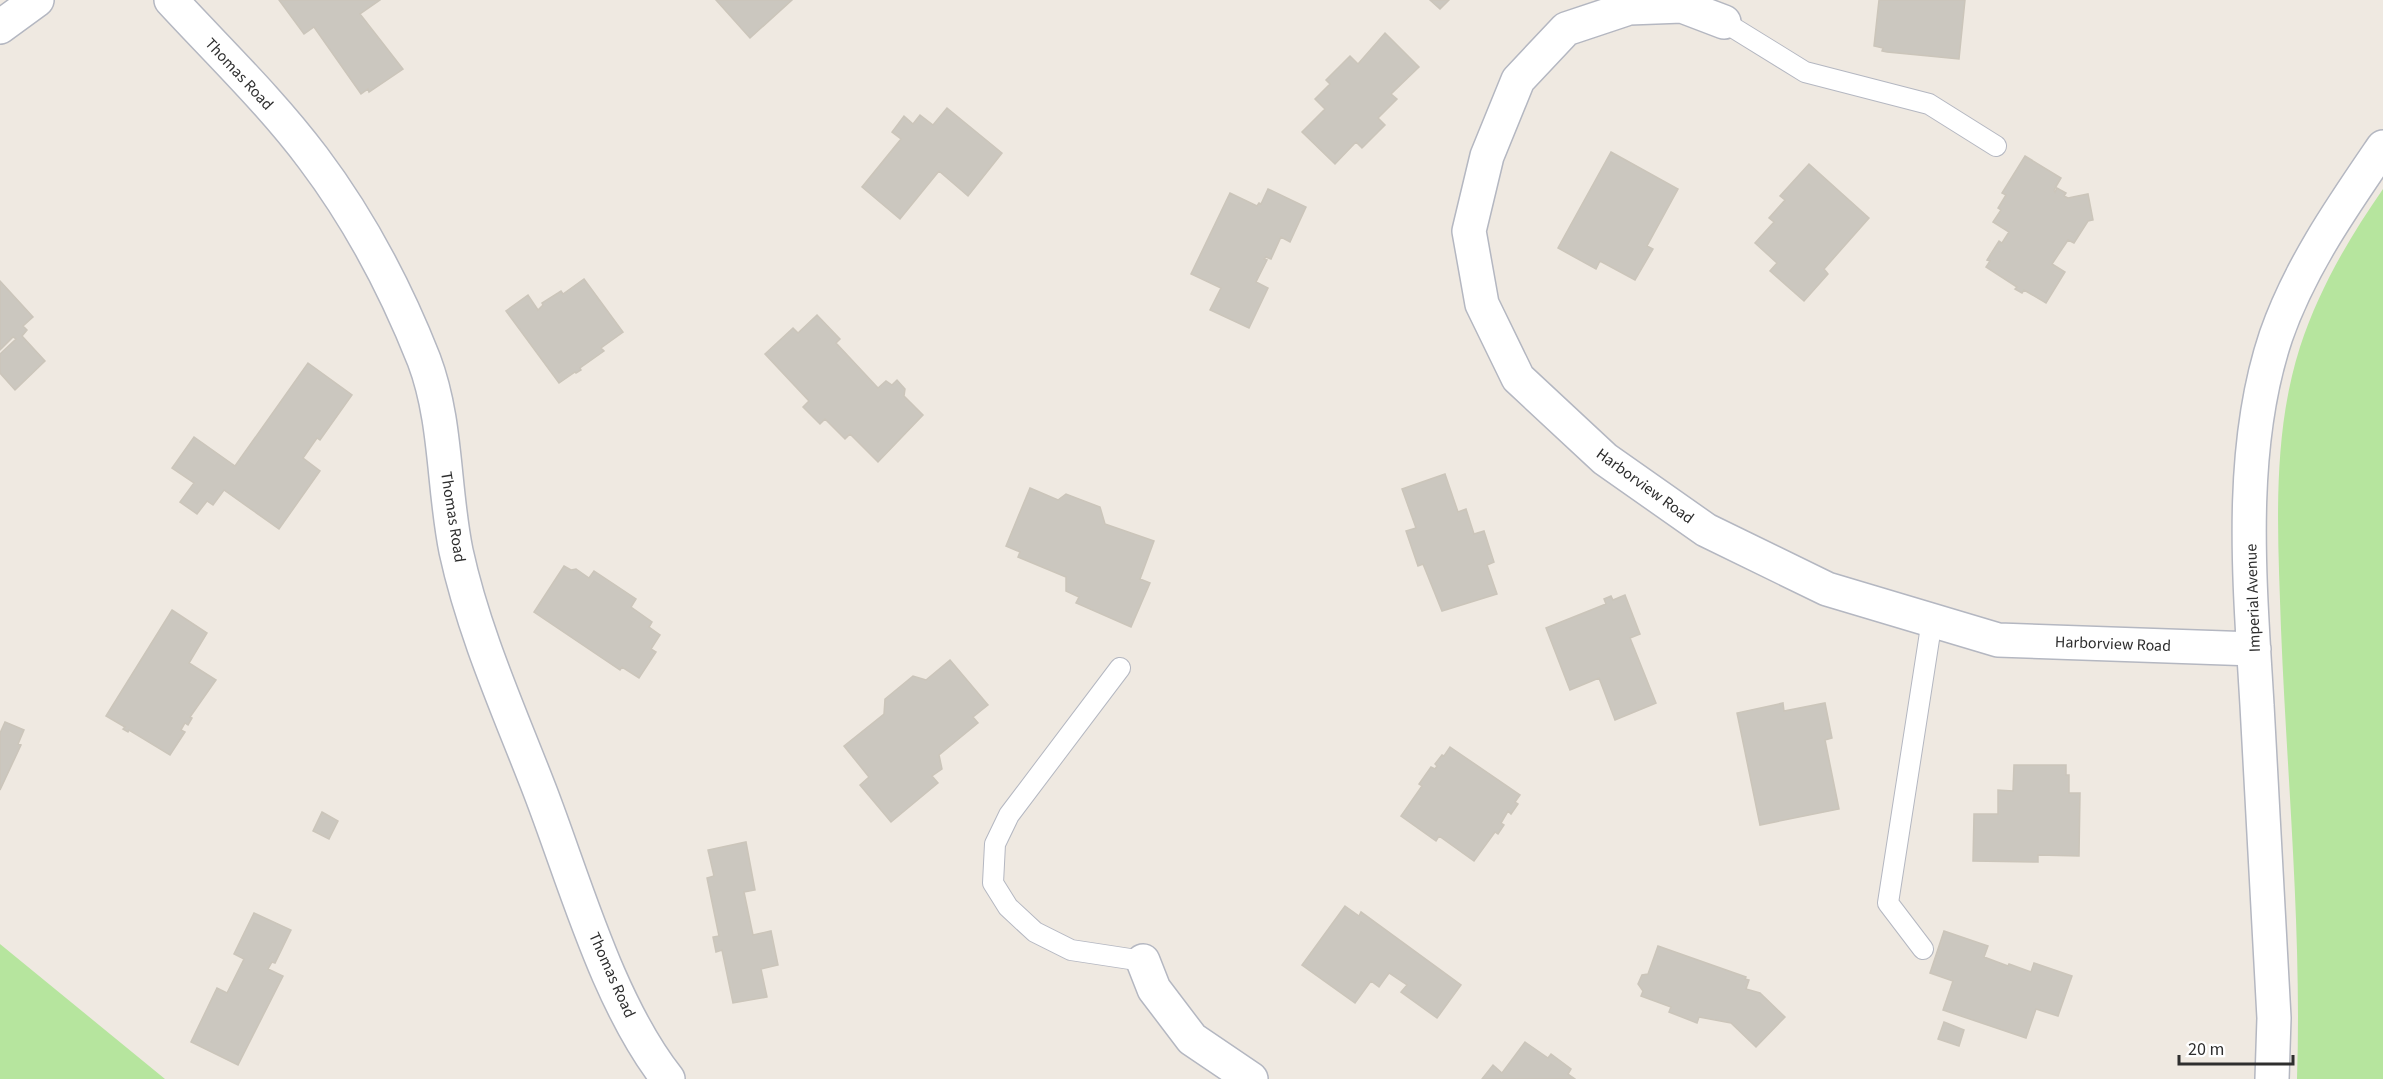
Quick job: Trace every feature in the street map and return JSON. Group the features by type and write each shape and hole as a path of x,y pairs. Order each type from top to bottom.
{"street":[{"path":"0,27 37,0"},
{"name":"Thomas Road","path":"171,0 274,111 315,160 366,237 410,325 435,395 456,552 479,629 603,957 640,1037 668,1079"},
{"name":"Harborview Road","path":"1724,22 1682,6 1629,8 1566,29 1518,80 1487,156 1469,231 1482,304 1518,378 1614,466 1706,530 1827,588 1998,640 2254,649"},
{"name":"Imperial Avenue","path":"2272,1079 2274,1018 2251,585 2251,478 2256,423 2267,368 2280,327 2308,263 2325,232 2383,147"},
{"path":"1143,961 1154,989 1192,1039 1251,1079"}],"lane":[{"path":"1724,22 1805,72 1929,104 1996,146"},
{"path":"1923,949 1888,903 1932,620"},
{"path":"1120,668 1009,815 995,844 993,883 1008,907 1035,932 1071,950 1143,961"}],"green space":[{"path":"2383,189 2383,1079 2297,1079 2296,910 2278,522 2280,451 2291,381 2300,347 2316,305 2358,226"},
{"path":"0,944 165,1079 0,1079"}],"building":[{"path":"279,0 380,0 360,14 403,69 369,92 368,89 361,94 314,27 304,34"},
{"path":"716,0 792,0 750,38"},
{"path":"1430,0 1449,0 1440,9"},
{"path":"1879,0 1965,0 1959,59 1887,52 1882,51 1883,48 1874,46"},
{"path":"1385,33 1419,67 1391,94 1397,99 1378,118 1385,125 1362,148 1356,142 1335,164 1302,132 1325,109 1315,99 1330,84 1326,80 1350,56 1358,64"},
{"path":"947,108 1002,153 968,196 939,171 900,219 862,187 901,139 892,132 904,116 913,124 920,115 933,125"},
{"path":"1611,152 1678,189 1647,246 1653,249 1635,280 1600,261 1596,269 1558,248"},
{"path":"2025,156 2061,178 2055,192 2057,188 2066,193 2064,196 2068,198 2088,194 2093,220 2088,221 2074,243 2068,240 2052,264 2065,272 2046,303 2024,290 2022,293 2015,289 2017,287 1986,267 1990,261 1987,260 1999,241 2002,243 2009,232 1993,222 2001,210 1998,208 2006,195 2002,193"},
{"path":"1809,164 1869,218 1824,269 1828,274 1804,301 1770,271 1777,263 1755,243 1774,222 1769,218 1785,200 1780,196"},
{"path":"1268,189 1306,207 1290,242 1281,237 1271,259 1266,257 1264,259 1267,260 1256,282 1268,288 1249,328 1210,310 1221,288 1191,274 1230,193 1257,206 1261,204"},
{"path":"584,279 623,332 601,348 604,351 580,368 581,370 559,383 506,311 528,295 538,310 543,305 542,303 561,291 563,294"},
{"path":"0,281 33,317 23,326 27,330 22,336 45,361 15,390 0,373 0,354 16,339 13,337 0,350"},
{"path":"817,315 840,339 836,343 878,388 886,381 892,385 897,380 905,389 904,396 923,415 878,462 850,434 845,439 825,419 820,424 803,407 809,401 765,354 793,328 798,333"},
{"path":"308,363 352,395 320,440 317,438 303,458 320,471 279,529 224,490 213,505 207,501 197,514 180,502 194,483 172,468 194,437 235,466"},
{"path":"1445,474 1458,512 1466,509 1474,534 1484,531 1494,562 1487,565 1497,594 1442,611 1423,564 1418,566 1406,531 1416,528 1402,489"},
{"path":"1030,488 1058,500 1066,494 1100,507 1105,524 1154,541 1140,579 1150,583 1131,627 1076,603 1079,597 1066,591 1066,577 1018,557 1020,552 1006,546"},
{"path":"564,566 571,570 576,569 589,578 594,571 636,599 631,607 652,622 649,627 660,635 651,649 656,652 639,678 622,667 620,670 534,612"},
{"path":"1625,595 1640,634 1630,638 1656,703 1615,720 1599,678 1570,690 1546,628 1606,604 1604,599 1611,596 1613,600"},
{"path":"172,610 207,633 189,663 216,680 190,717 192,718 188,725 185,723 181,730 185,732 170,755 129,730 128,732 123,729 125,727 106,716"},
{"path":"950,660 988,705 973,717 978,723 939,755 942,769 932,776 938,783 891,822 860,785 869,777 844,746 884,714 885,699 913,676 926,680"},
{"path":"1783,703 1784,711 1825,703 1832,738 1825,740 1839,809 1760,825 1737,713"},
{"path":"5,722 24,730 18,744 21,745 0,790 0,733"},
{"path":"1450,747 1520,795 1515,802 1518,804 1511,814 1508,811 1501,823 1504,825 1498,834 1495,832 1474,861 1439,836 1436,841 1401,816 1422,786 1419,784 1431,767 1435,769 1437,766 1435,764"},
{"path":"2014,765 2066,765 2066,775 2069,775 2069,793 2080,793 2079,856 2038,855 2038,862 1973,861 1974,814 1998,814 1998,790 2013,791"},
{"path":"322,812 338,821 329,839 313,831"},
{"path":"746,842 755,890 744,892 753,935 771,931 778,965 761,969 767,997 733,1003 722,950 716,952 713,937 719,936 707,878 714,876 708,850"},
{"path":"1345,906 1359,916 1361,912 1461,985 1437,1018 1401,992 1407,985 1389,973 1379,987 1371,981 1355,1003 1302,965"},
{"path":"254,913 291,930 275,963 272,962 268,969 283,976 238,1065 191,1042 217,988 227,993 244,959 234,954"},
{"path":"1944,931 1988,946 1984,957 2008,966 2009,964 2031,972 2034,963 2072,976 2058,1016 2036,1009 2026,1038 1943,1010 1953,981 1930,973"},
{"path":"1658,946 1746,977 1745,979 1749,980 1746,989 1760,993 1785,1017 1756,1047 1731,1023 1699,1017 1697,1023 1669,1012 1671,1007 1641,996 1643,991 1638,984 1642,975 1648,974"},
{"path":"1944,1022 1964,1030 1959,1046 1938,1039"},
{"path":"1525,1042 1548,1058 1551,1054 1571,1069 1568,1074 1575,1079 1482,1079 1493,1065 1502,1073"}]}
